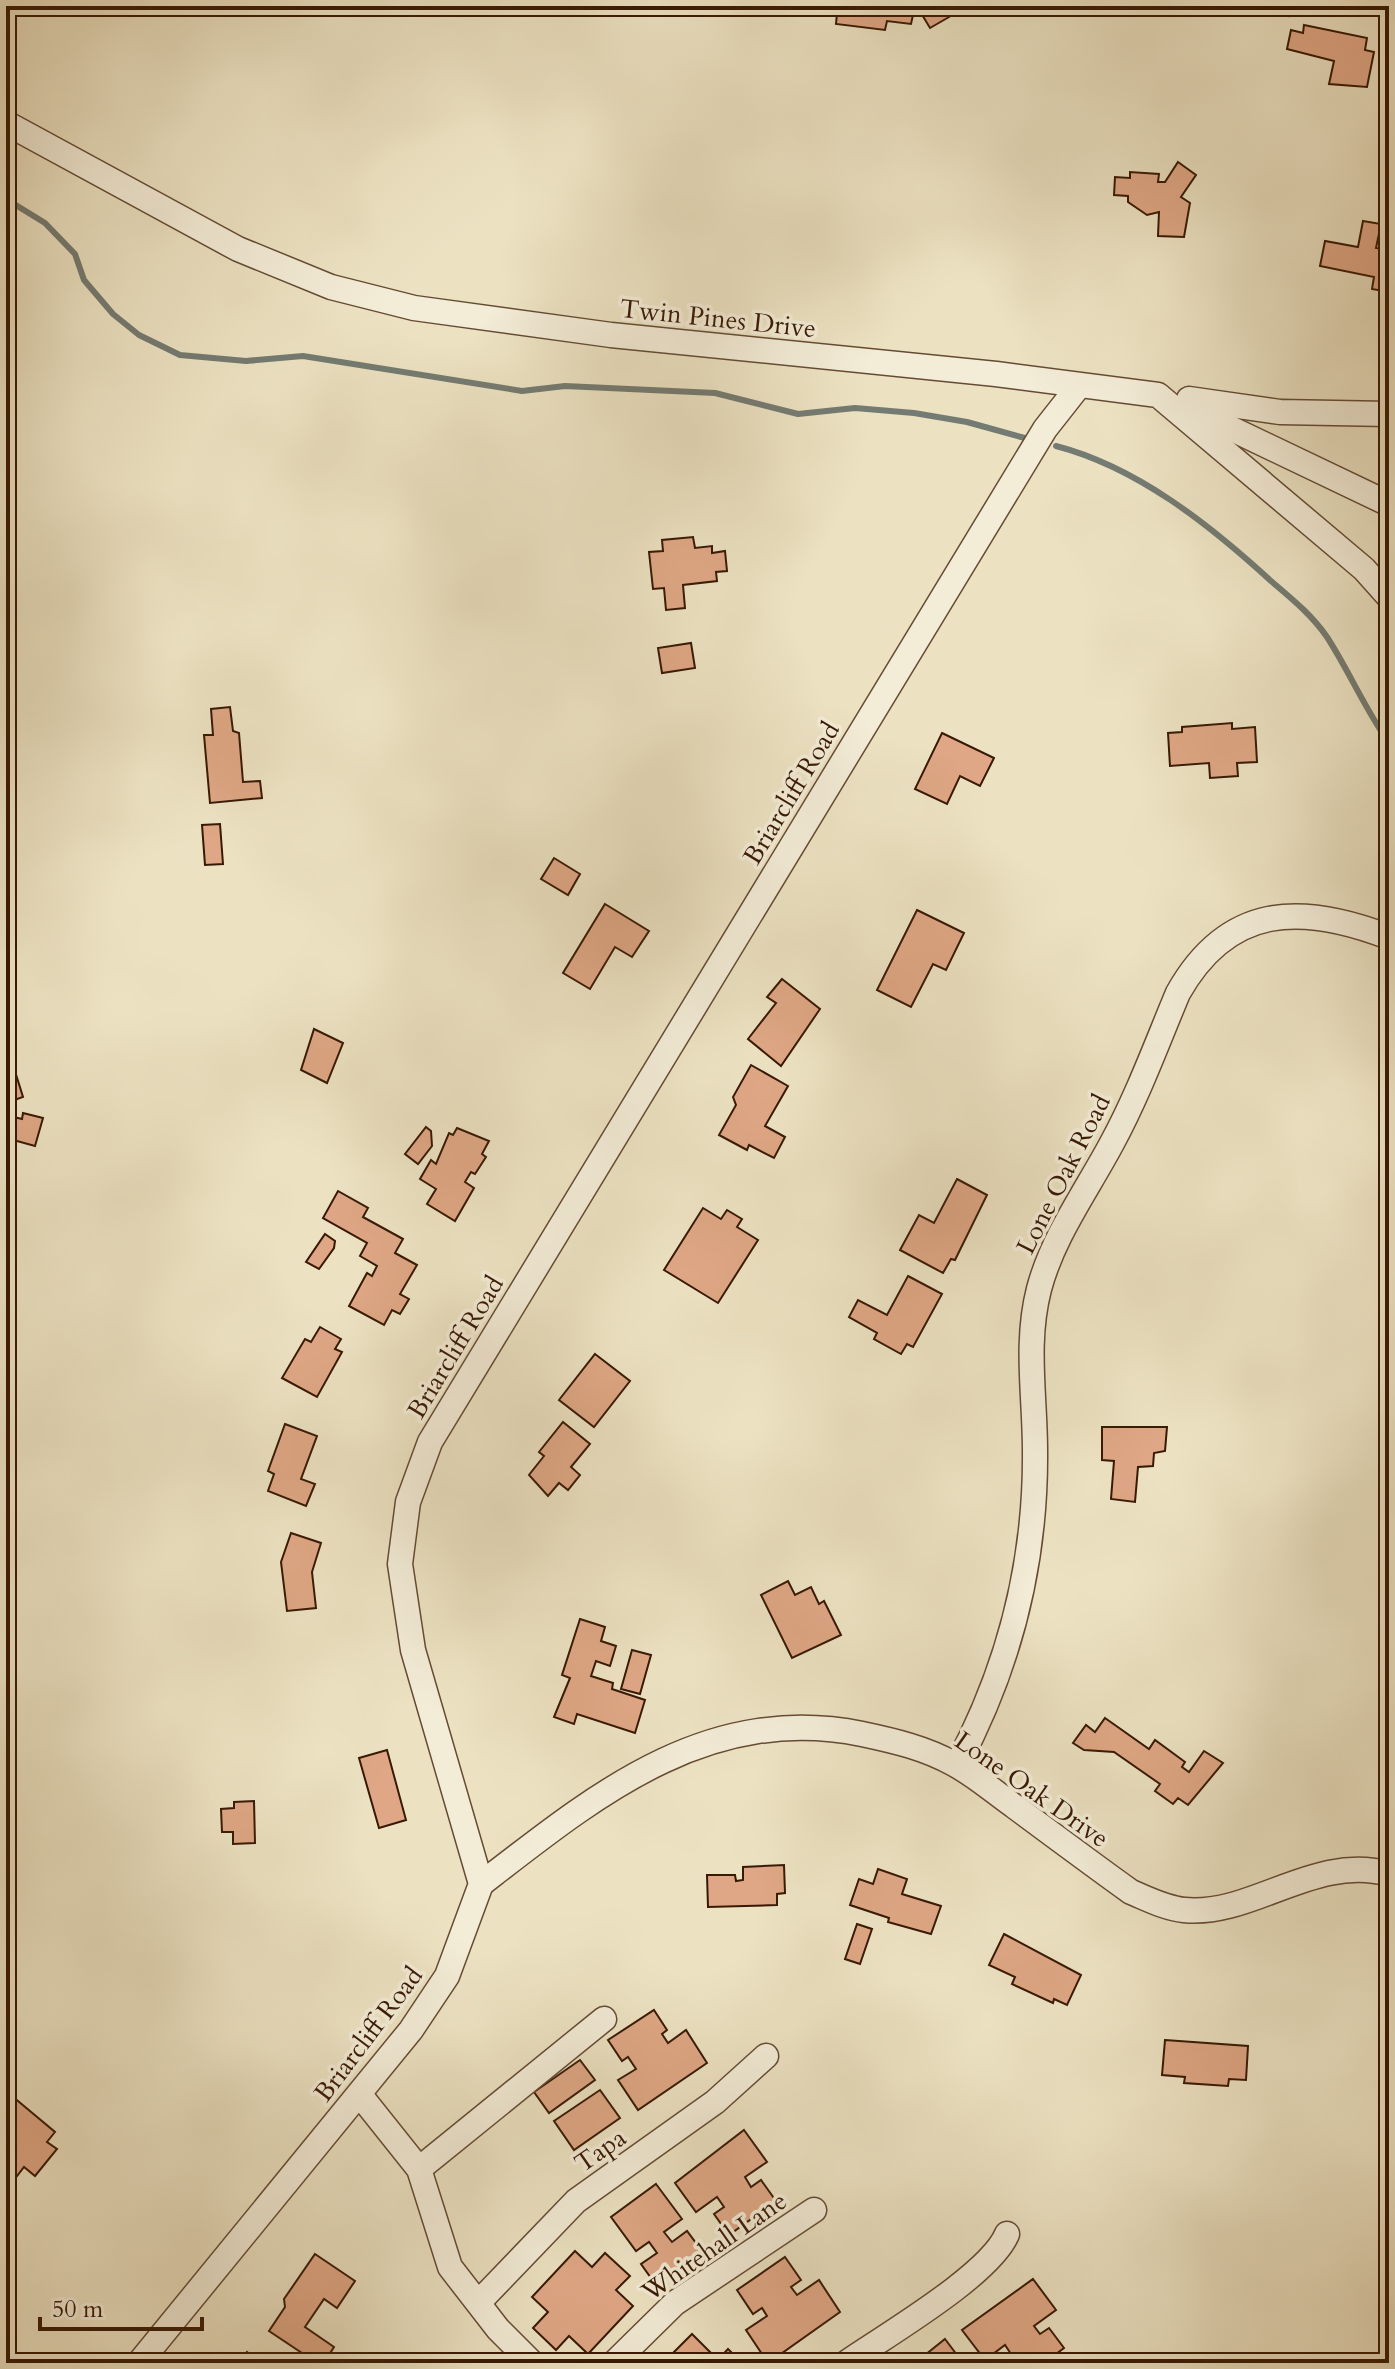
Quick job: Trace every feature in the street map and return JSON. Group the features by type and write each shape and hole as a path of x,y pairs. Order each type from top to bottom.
{"street":[{"name":"Twin Pines Drive","path":"6,123 238,249 331,287 414,308 611,335 996,374 1158,395"},
{"name":"Briarcliff Road","path":"139,2363 411,2030 447,1976 481,1884 413,1650 400,1564 408,1502 430,1442 1045,429 1078,387"},
{"path":"1158,395 1280,412 1389,414"},
{"path":"1158,395 1280,449 1389,504"},
{"path":"1158,395 1364,569 1389,597"},
{"name":"Lone Oak Road","path":"957,1765 977,1727 999,1670 1020,1601 1032,1543 1035,1451 1031,1335 1039,1287 1058,1240 1114,1141 1178,993 1191,970 1214,945 1237,927 1265,918 1307,916 1357,925 1389,937"},
{"name":"Lone Oak Drive","path":"481,1884 614,1784 668,1756 713,1741 790,1728 840,1730 901,1742 957,1765 1131,1892 1160,1905 1184,1910 1214,1909 1302,1879 1344,1870 1366,1867 1389,1874"},
{"path":"419,2169 604,2019"},
{"name":"Tapa","path":"479,2302 576,2201 715,2102 766,2056"},
{"path":"360,2095 419,2169 437,2220 445,2259 498,2329 532,2363"},
{"name":"Whitehall Lane","path":"614,2363 675,2303 814,2210"},
{"path":"846,2363 971,2275 996,2252 1007,2234"}],"building":[{"path":"219,6 251,6 245,14 235,7"},
{"path":"807,6 952,6 956,13 930,28 921,13 913,15 911,24 887,21 885,30 836,24 837,13 807,9"},
{"path":"1252,6 1290,6 1289,16 1252,11"},
{"path":"1304,25 1367,38 1365,50 1374,52 1367,87 1329,84 1334,61 1287,49 1291,30 1303,33"},
{"path":"1178,162 1196,175 1181,197 1190,203 1184,237 1158,236 1159,212 1147,215 1128,202 1128,196 1114,195 1115,177 1130,178 1130,172 1159,174 1158,182 1165,182"},
{"path":"1363,221 1381,224 1376,248 1389,250 1389,292 1372,289 1374,277 1320,266 1325,241 1358,247"},
{"path":"693,537 695,548 712,546 712,553 725,551 727,571 716,572 717,581 683,585 685,608 666,610 664,588 653,589 649,552 663,551 662,540"},
{"path":"691,643 695,668 662,673 658,648"},
{"path":"230,707 233,731 239,733 243,782 260,781 262,798 210,803 204,735 213,735 211,709"},
{"path":"1232,723 1232,729 1255,727 1257,762 1237,763 1238,776 1210,778 1209,763 1170,766 1168,733 1182,732 1182,727"},
{"path":"942,733 994,758 980,786 960,776 947,804 915,789"},
{"path":"220,824 223,864 205,865 202,825"},
{"path":"554,858 580,874 568,895 541,879"},
{"path":"605,904 649,931 632,957 615,947 590,989 563,973"},
{"path":"917,910 964,933 946,970 933,964 911,1007 877,990"},
{"path":"782,979 820,1009 781,1066 748,1039 776,1003 767,997"},
{"path":"314,1029 343,1043 327,1083 301,1070"},
{"path":"751,1065 788,1086 765,1126 785,1137 774,1158 749,1145 747,1150 719,1135 736,1105 733,1097"},
{"path":"14,1068 23,1097 6,1103 6,1071"},
{"path":"23,1113 43,1118 35,1146 6,1138 6,1115 22,1119"},
{"path":"426,1127 431,1131 432,1146 418,1164 405,1154"},
{"path":"457,1128 489,1141 482,1154 486,1157 475,1174 471,1172 465,1182 474,1188 455,1221 427,1204 436,1189 420,1179 431,1160 436,1164 449,1133 453,1135"},
{"path":"957,1179 987,1195 955,1260 951,1259 943,1273 900,1250 919,1215 934,1223"},
{"path":"338,1191 368,1208 363,1217 403,1239 395,1253 417,1265 400,1294 409,1299 400,1314 392,1310 384,1325 349,1306 367,1273 372,1276 377,1266 360,1256 367,1243 323,1218"},
{"path":"703,1208 721,1219 727,1210 742,1219 737,1227 758,1240 718,1303 664,1270"},
{"path":"325,1234 335,1241 334,1248 319,1269 306,1262"},
{"path":"908,1276 942,1294 913,1347 907,1344 901,1354 874,1339 877,1333 849,1317 858,1300 887,1315"},
{"path":"320,1327 341,1339 335,1349 342,1352 317,1397 282,1378 305,1339 311,1342"},
{"path":"595,1354 630,1381 594,1427 559,1400"},
{"path":"563,1422 590,1444 571,1467 580,1475 568,1490 559,1483 548,1496 529,1475 544,1456 539,1452"},
{"path":"285,1424 317,1436 301,1479 315,1484 306,1506 268,1491 274,1474 268,1471"},
{"path":"1102,1427 1167,1427 1165,1451 1154,1453 1153,1466 1138,1467 1135,1502 1111,1499 1114,1461 1102,1460"},
{"path":"291,1533 321,1543 312,1572 316,1608 287,1611 281,1562"},
{"path":"788,1581 795,1595 811,1587 819,1604 824,1601 841,1635 792,1658 761,1595"},
{"path":"580,1619 605,1627 601,1641 616,1646 610,1666 596,1661 591,1676 613,1683 612,1689 645,1700 635,1733 577,1714 574,1724 554,1717 570,1678 562,1675"},
{"path":"632,1650 651,1655 640,1694 621,1689"},
{"path":"1105,1718 1149,1749 1155,1740 1185,1762 1182,1767 1189,1772 1204,1751 1223,1763 1188,1805 1178,1798 1173,1804 1155,1791 1160,1784 1114,1752 1084,1750 1073,1743 1086,1725 1095,1732"},
{"path":"387,1750 406,1820 379,1828 359,1758"},
{"path":"254,1801 255,1843 233,1844 233,1832 222,1832 221,1809 234,1808 234,1802"},
{"path":"784,1865 785,1893 777,1894 777,1905 708,1907 707,1875 735,1875 736,1881 743,1880 743,1867"},
{"path":"878,1869 907,1879 902,1894 941,1906 931,1934 888,1922 889,1918 850,1905 859,1879 873,1884"},
{"path":"857,1924 872,1929 860,1964 845,1959"},
{"path":"1004,1934 1081,1975 1067,2005 1054,1999 1053,2003 1012,1984 1015,1977 989,1965"},
{"path":"654,2010 667,2030 662,2034 668,2043 686,2030 707,2063 638,2110 618,2080 636,2069 628,2057 622,2061 608,2040"},
{"path":"1165,2040 1248,2046 1246,2080 1229,2079 1228,2086 1184,2083 1185,2077 1162,2075"},
{"path":"580,2060 595,2080 549,2113 534,2092"},
{"path":"600,2090 620,2118 574,2150 554,2121"},
{"path":"6,2091 55,2132 47,2142 57,2149 35,2176 24,2167 17,2176 6,2167"},
{"path":"744,2130 767,2162 745,2177 751,2187 761,2180 776,2201 729,2235 714,2214 724,2207 717,2197 696,2212 675,2183"},
{"path":"656,2184 682,2219 664,2232 672,2242 687,2231 702,2251 656,2285 641,2264 657,2253 649,2242 636,2251 611,2217"},
{"path":"575,2251 592,2267 605,2253 630,2276 616,2290 633,2306 588,2354 569,2336 556,2350 533,2328 548,2312 532,2297"},
{"path":"315,2254 355,2281 337,2308 324,2299 305,2327 334,2347 324,2363 317,2363 269,2331 285,2307 284,2299"},
{"path":"785,2257 801,2280 791,2287 797,2295 819,2280 840,2312 768,2363 746,2330 767,2316 762,2308 753,2314 737,2290"},
{"path":"1033,2279 1056,2310 1034,2326 1040,2334 1049,2328 1064,2348 1044,2363 1002,2363 1011,2354 1005,2345 985,2360 962,2330"},
{"path":"692,2334 710,2352 703,2358 708,2363 663,2363"},
{"path":"945,2339 963,2363 915,2363"},
{"path":"728,2349 742,2363 715,2363"},
{"path":"247,2352 260,2363 238,2363"}],"waterway":[{"path":"6,199 45,223 75,254 84,280 113,314 139,335 180,355 246,361 303,356 522,391 565,386 715,393 798,414 855,408 914,413 967,422 1032,440"},
{"path":"1056,446 1115,468 1171,500 1223,539 1294,600 1327,637 1389,743"}]}
